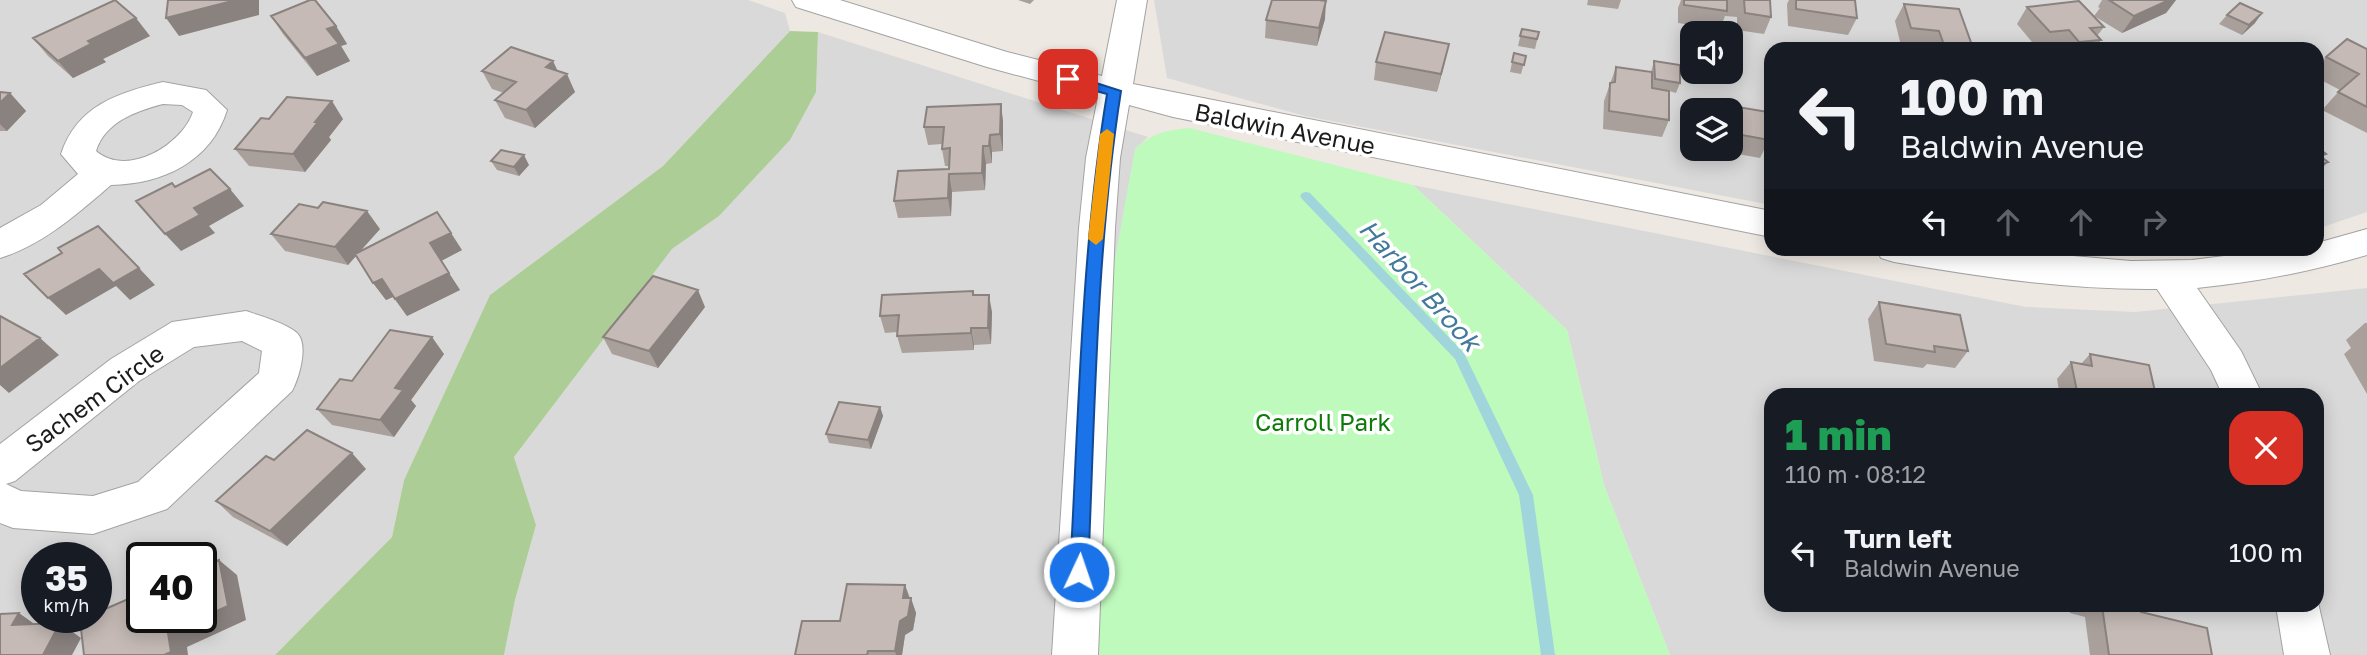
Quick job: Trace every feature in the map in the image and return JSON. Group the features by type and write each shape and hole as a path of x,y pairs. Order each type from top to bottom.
{"street":[{"name":"Baldwin Avenue","path":"807,0 986,57 1173,106 1764,223"},
{"path":"1075,655 1096,240 1103,158 1132,0"},
{"path":"0,245 54,214 103,172"},
{"path":"2324,254 2367,242"},
{"path":"1946,256 2036,270 2167,274 2261,266 2317,256"},
{"path":"2167,274 2227,362 2239,388"},
{"name":"Sachem Circle","path":"0,468 125,370 186,332 246,326 283,344 278,380 152,496 93,515 13,509 0,500"},
{"path":"2299,612 2307,655"}],"shaded area":[{"path":"0,0 748,0 785,13 790,31 663,166 490,295 404,480 392,537 275,655 0,655"},
{"path":"1154,0 2367,0 2367,212 2324,227 2324,42 1764,42 1764,204 1305,116 1167,78"},
{"path":"818,32 1148,137 1135,149 1087,655 504,655 515,600 536,525 514,457 672,249 719,216 816,92"},
{"path":"1413,185 2026,307 2135,312 2367,288 2367,655 1670,655 1604,485 1567,330"},
{"path":"2066,256 2107,256 2079,258"}],"green space":[{"path":"790,31 818,32 816,92 790,140 719,216 672,249 514,457 536,525 515,600 504,655 275,655 392,537 404,480 490,295 663,166"},
{"name":"Carroll Park","path":"1190,128 1413,185 1567,330 1604,485 1670,655 1056,655 1063,545 1135,149 1160,133"}],"building":[{"path":"115,0 136,18 88,41 91,44 58,61 33,38"},
{"path":"168,0 236,0 166,18"},
{"path":"315,0 336,26 327,29 339,44 305,58 271,16"},
{"path":"1272,0 1326,1 1319,28 1266,20"},
{"path":"1684,0 1727,0 1727,11 1684,5"},
{"path":"1744,0 1770,0 1771,17 1745,13"},
{"path":"1796,0 1855,0 1857,18 1796,9"},
{"path":"2109,0 2169,0 2134,16"},
{"path":"2079,1 2104,27 2090,28 2101,40 2079,42 2069,30 2050,32 2027,7"},
{"path":"2240,3 2262,13 2249,25 2227,15"},
{"path":"1904,4 1959,9 1971,42 1943,42 1939,31 1911,28"},
{"path":"1522,29 1539,32 1537,39 1520,36"},
{"path":"1385,32 1449,44 1441,74 1376,62"},
{"path":"2347,39 2367,49 2367,107 2338,92 2359,74 2326,57"},
{"path":"511,47 553,61 546,67 567,74 526,110 495,100 516,82 482,71"},
{"path":"1514,53 1526,56 1524,65 1512,62"},
{"path":"1654,61 1680,65 1680,83 1655,79"},
{"path":"1616,67 1652,72 1652,88 1669,91 1669,120 1609,111 1610,83 1615,82"},
{"path":"0,92 10,93 0,103"},
{"path":"287,97 332,101 293,154 235,149 261,118 269,119"},
{"path":"1001,104 1000,134 990,135 989,146 983,146 982,173 949,174 948,198 894,201 898,171 949,169 950,148 942,149 944,127 924,127 927,107"},
{"path":"1743,108 1764,111 1764,139 1743,135"},
{"path":"501,150 524,155 514,167 491,161"},
{"path":"210,169 230,189 194,208 200,215 165,234 136,201 172,183 175,187"},
{"path":"323,202 367,211 335,247 271,234 299,204 318,208"},
{"path":"437,212 451,233 430,243 449,273 395,299 382,279 373,283 355,254"},
{"path":"98,226 139,268 113,283 99,269 48,298 24,274 62,253 58,248"},
{"path":"653,276 698,290 649,351 603,337"},
{"path":"973,291 973,295 989,295 988,328 971,328 971,333 897,336 899,315 880,316 882,295"},
{"path":"1879,302 1960,315 1968,351 1934,346 1935,352 1886,344"},
{"path":"0,316 40,338 0,368"},
{"path":"390,330 432,337 395,388 403,390 380,420 317,409 340,379 352,381"},
{"path":"2090,354 2149,365 2154,388 2076,388 2071,362 2092,366"},
{"path":"839,402 880,407 868,440 826,434"},
{"path":"307,430 352,453 270,531 216,501 266,456 274,460"},
{"path":"219,560 228,606 217,611"},
{"path":"847,584 905,585 903,598 911,598 908,616 900,621 895,651 868,651 867,655 795,655 802,621 840,621"},
{"path":"126,600 126,633 168,633 171,652 164,655 84,655 81,633 112,633 112,606"},
{"path":"2103,612 2141,612 2207,628 2212,655 2109,655"},
{"path":"19,613 12,625 21,625 21,633 55,633 43,655 0,655 0,614"}],"waterway":[{"name":"Harbor Brook","path":"1306,196 1460,356 1526,495 1548,655"}],"slow traffic":[{"path":"1096,239 1107,134"}],"route":[{"path":"1068,79 1114,91 1103,158 1096,240 1079,572"}]}
